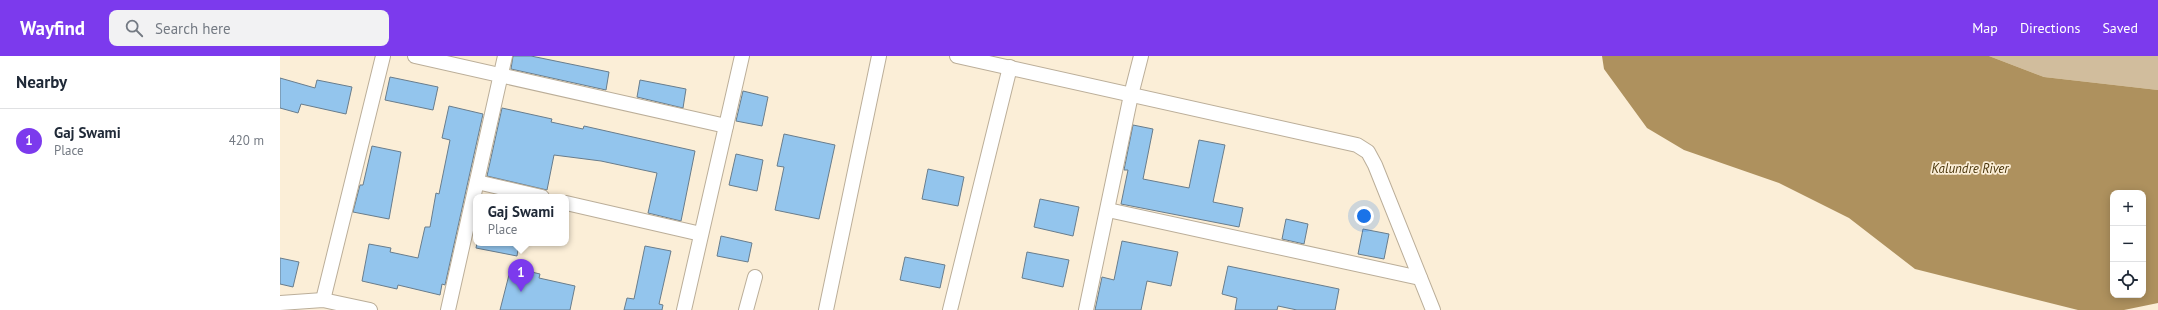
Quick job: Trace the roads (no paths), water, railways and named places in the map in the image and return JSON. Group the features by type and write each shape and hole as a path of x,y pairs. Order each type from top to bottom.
{"street":[{"path":"323,300 383,56"},
{"path":"415,56 726,126"},
{"path":"474,194 505,56"},
{"path":"684,310 742,56"},
{"path":"826,310 879,56"},
{"path":"957,56 1357,145 1368,152 1375,165 1433,310"},
{"path":"1086,310 1131,95 1141,56"},
{"path":"950,310 1010,67"},
{"path":"477,182 529,194"},
{"path":"448,310 473,200"},
{"path":"569,204 701,234"},
{"path":"1108,210 1420,278"},
{"path":"746,310 755,277"},
{"path":"280,303 323,300 370,310"}],"water":[{"name":"Kalundre River","path":"1602,56 1989,56 2044,77 2158,90 2158,303 2124,310 2078,310 1915,269 1849,218 1779,183 1684,150 1647,128 1604,69"}],"place":[{"name":"Gaj Swami","path":"521,292"}]}
